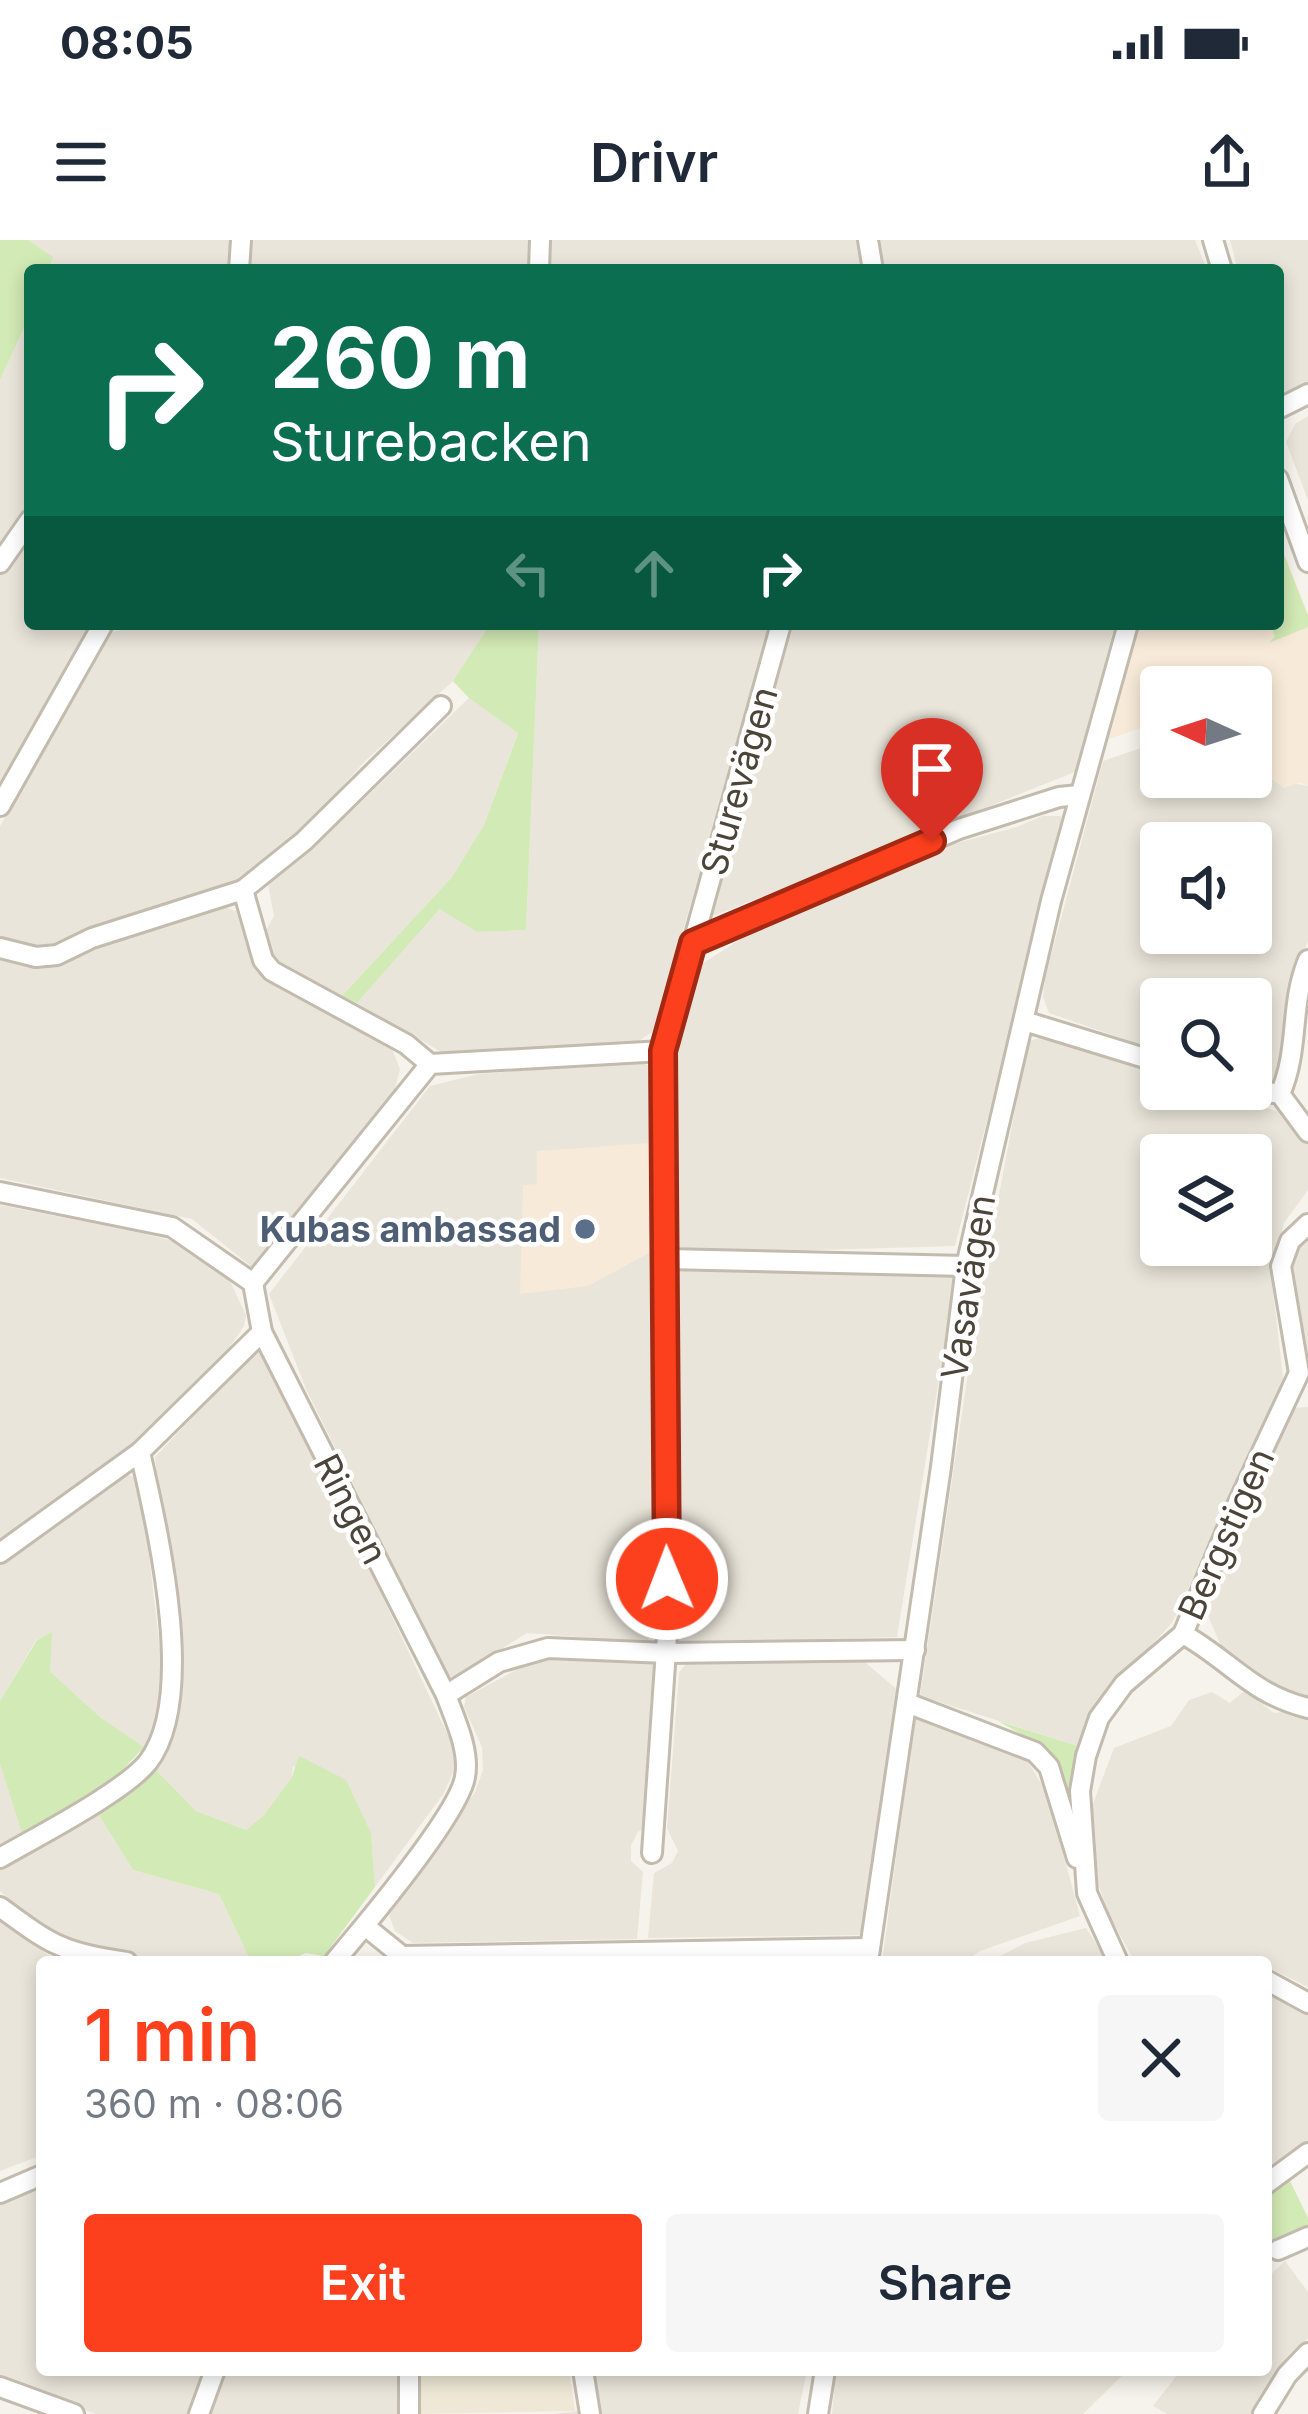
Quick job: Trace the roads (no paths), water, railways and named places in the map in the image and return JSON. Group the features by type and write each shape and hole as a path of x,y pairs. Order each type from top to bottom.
{"street":[{"path":"1284,496 1308,562"},
{"path":"0,562 24,528"},
{"path":"0,806 100,630"},
{"name":"Sturevägen","path":"652,1853 666,1653 663,1051 779,630"},
{"name":"Vasavägen","path":"869,1955 966,1266 1079,795 1126,630"},
{"path":"0,948 36,957 57,955 92,938 243,890 304,841 441,706"},
{"path":"693,943 959,829 1079,795"},
{"path":"243,890 263,960 272,971 406,1044 430,1064 663,1051"},
{"path":"1280,1094 1294,1043 1295,991 1308,960"},
{"path":"1024,1021 1140,1057"},
{"path":"0,1192 172,1227 254,1282 430,1064"},
{"path":"1272,1093 1280,1094 1308,1132"},
{"name":"Bergstigen","path":"1115,1956 1087,1893 1080,1791 1086,1756 1099,1718 1124,1684 1183,1634 1304,1379 1281,1266 1290,1241 1308,1224"},
{"path":"667,1259 966,1266"},
{"name":"Ringen","path":"254,1282 262,1332 446,1695 465,1749 465,1780 387,1899 339,1956"},
{"path":"0,1553 140,1453 262,1332"},
{"path":"0,1858 148,1762 165,1727 173,1685 170,1640 161,1550 140,1453"},
{"path":"1183,1634 1216,1653 1244,1680 1275,1700 1308,1708"},
{"path":"446,1695 500,1663 548,1648 666,1653 915,1650"},
{"path":"907,1702 1036,1752 1049,1766 1087,1893"},
{"path":"0,1907 52,1946 90,1956"},
{"path":"365,1925 399,1956"},
{"path":"752,1956 869,1955"},
{"path":"1272,1983 1308,2003"},
{"path":"1272,2180 1308,2153"},
{"path":"0,2193 36,2178"},
{"path":"1278,2250 1308,2236"},
{"path":"1263,2414 1287,2374 1308,2353"},
{"path":"199,2414 213,2376"},
{"path":"409,2376 409,2414"},
{"path":"584,2376 590,2414"},
{"path":"818,2414 824,2376"},
{"path":"0,2387 74,2414"}],"place":[{"name":"Kubas ambassad","path":"585,1229"}]}
